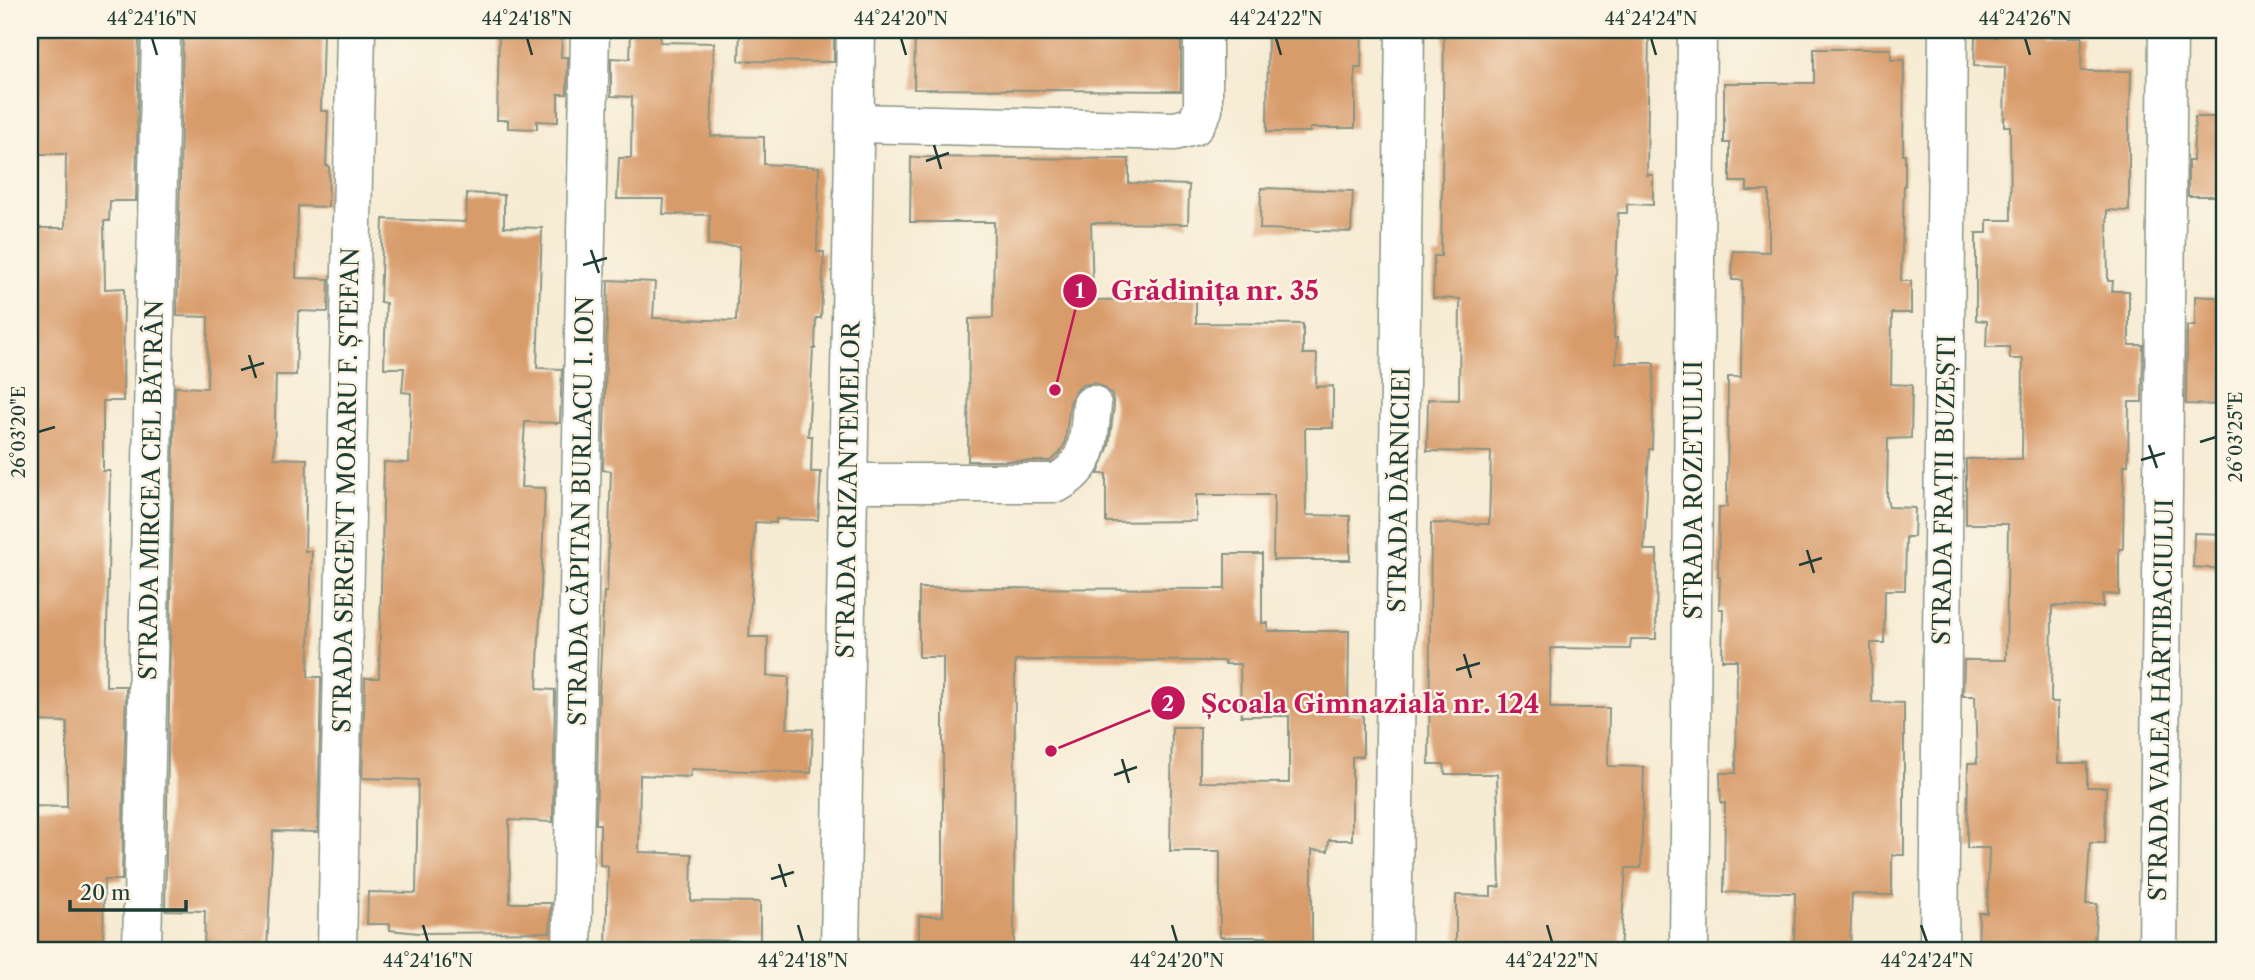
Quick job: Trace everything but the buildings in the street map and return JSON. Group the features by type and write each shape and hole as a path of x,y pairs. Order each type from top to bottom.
{"street":[{"name":"STRADA MIRCEA CEL BĂTRÂN","path":"142,950 161,30"},
{"name":"STRADA SERGENT MORARU F. ȘTEFAN","path":"337,950 356,30"},
{"name":"STRADA CĂPITAN BURLACU I. ION","path":"572,950 590,30"},
{"name":"STRADA CRIZANTEMELOR","path":"840,950 856,30"},
{"path":"855,123 1175,131 1194,126 1203,110 1203,30"},
{"name":"STRADA DĂRNICIEI","path":"1392,950 1405,30"},
{"name":"STRADA ROZETULUI","path":"1689,950 1697,30"},
{"name":"STRADA FRAȚII BUZEȘTI","path":"1939,950 1948,30"},
{"name":"STRADA VALEA HÂRTIBACIULUI","path":"2158,950 2168,30"},
{"path":"848,483 1057,483 1072,475 1086,453 1092,405"}],"place":[{"name":"Grădinița nr. 35","path":"1055,390"},
{"name":"Școala Gimnazială nr. 124","path":"1051,751"}]}
